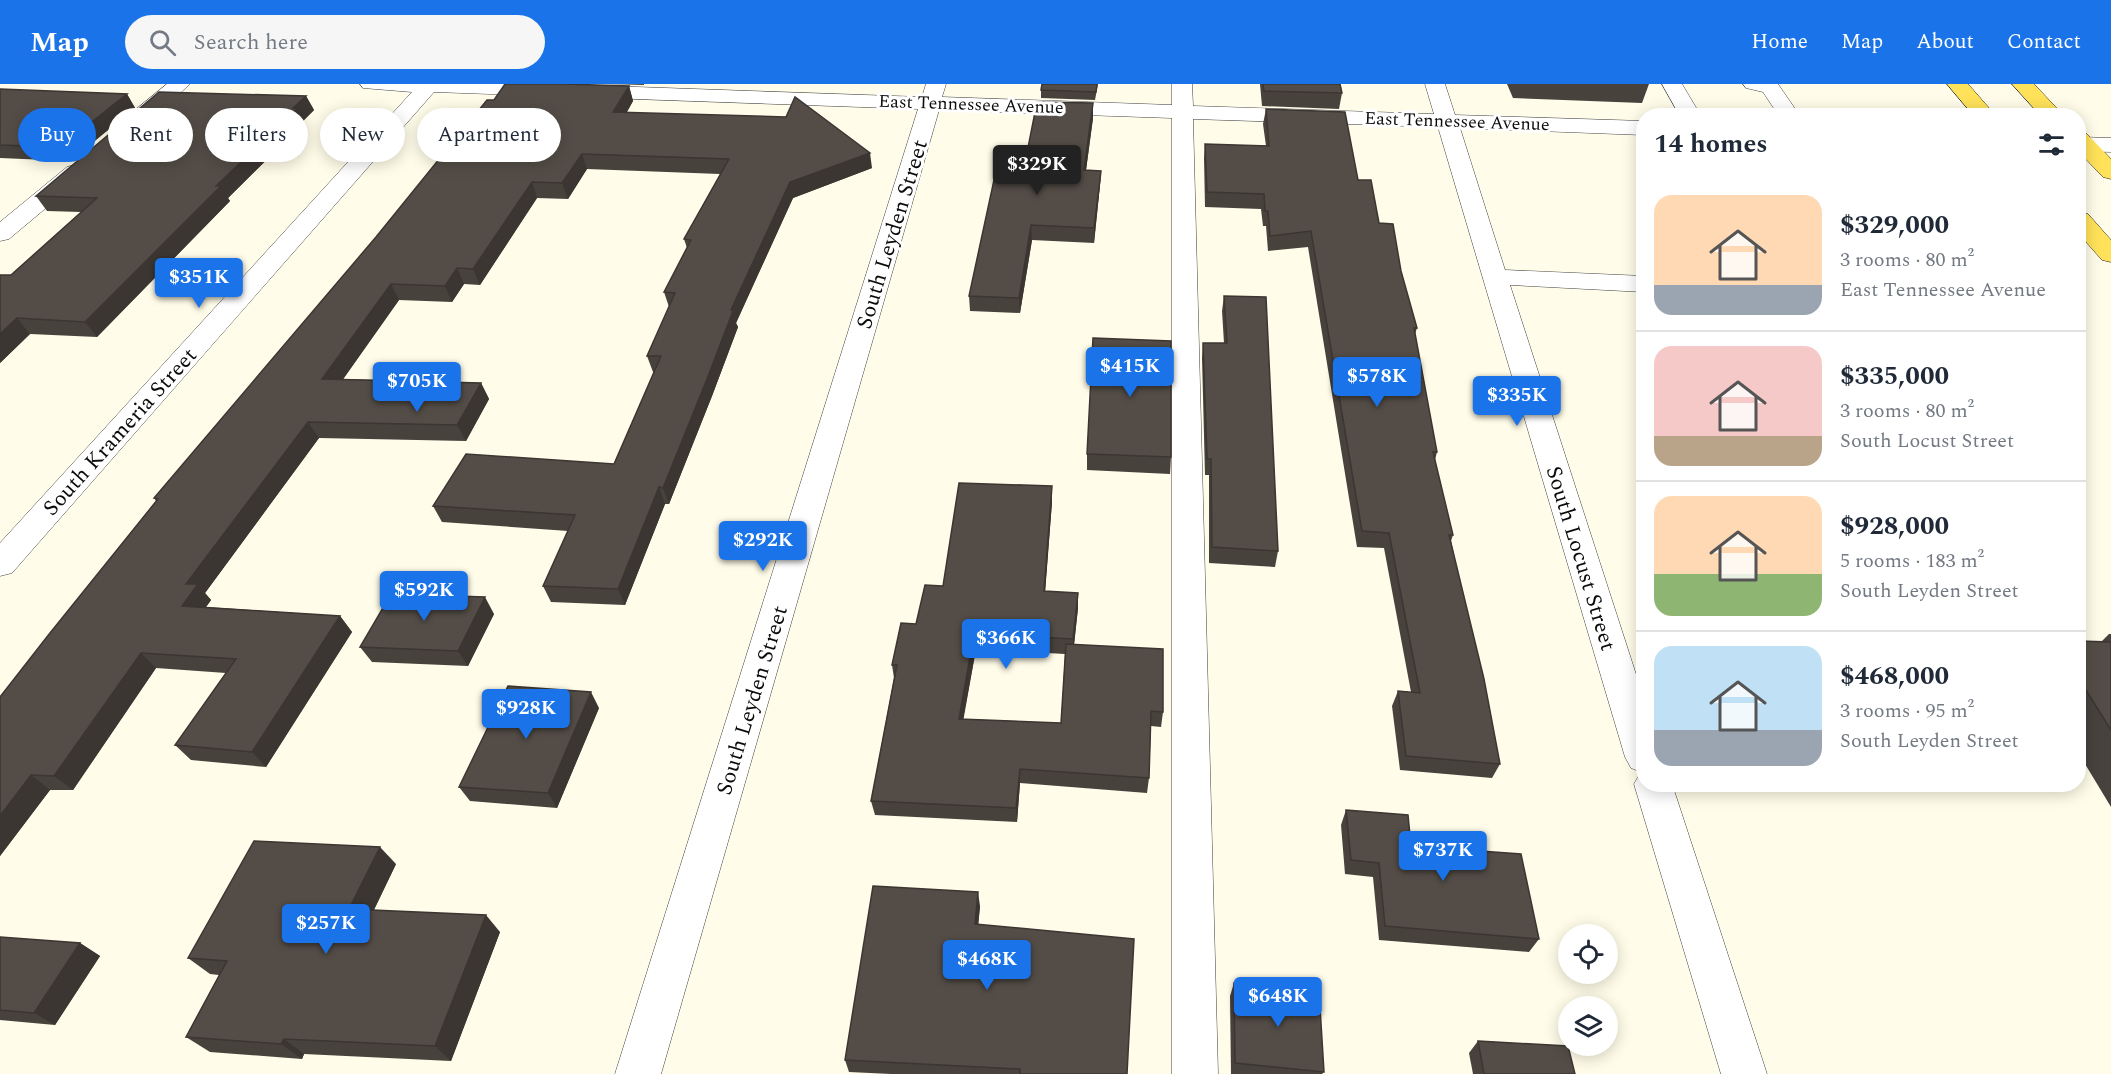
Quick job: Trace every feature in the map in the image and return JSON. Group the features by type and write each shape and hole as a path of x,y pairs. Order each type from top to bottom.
{"main road":[{"path":"1957,84 1979,108"},
{"path":"2022,84 2046,108"},
{"path":"2086,148 2111,172"},
{"path":"2086,227 2111,255"}],"street":[{"path":"151,108 180,84"},
{"name":"East Tennessee Avenue","path":"370,84 1183,97 1446,120 1636,128"},
{"name":"South Locust Street","path":"1435,84 1636,731"},
{"path":"1672,84 1686,108"},
{"name":"South Krameria Street","path":"0,564 430,85"},
{"path":"1761,85 1783,108"},
{"name":"South Leyden Street","path":"638,1074 933,93"},
{"path":"1183,97 1195,1074"},
{"path":"2086,143 2111,145"},
{"path":"0,234 86,162"},
{"path":"1495,277 1636,284"},
{"path":"1656,792 1744,1074"}],"building":[{"path":"505,84 629,86 613,112 786,117 795,97 870,153 790,182 731,310 733,311 663,488 659,487 618,589 543,586 575,515 433,506 466,454 614,464 661,356 647,356 675,293 664,292 691,240 684,239 729,159 582,154 562,183 532,182 473,269 457,268 445,286 391,284 322,379 481,383 457,425 308,422 186,584 198,584 182,606 340,616 252,752 175,745 236,659 141,653 54,776 31,775 0,816 0,697 158,499 154,498 437,162 561,162 561,108 481,108 487,100 494,100"},
{"path":"1042,84 1097,84 1096,92 1041,90"},
{"path":"1263,84 1340,84 1342,93 1264,91"},
{"path":"0,89 127,94 96,119 96,108 18,108 18,146 0,145"},
{"path":"159,92 306,96 293,108 205,108 205,162 241,162 216,186 221,186 85,322 17,318 0,334 0,275 11,275 97,198 36,196 76,162 96,162 96,145 108,135 108,162 193,162 193,108 140,108"},
{"path":"1037,102 1093,103 1084,170 1101,171 1094,228 1031,225 1019,298 969,296 997,166 1024,168"},
{"path":"1266,109 1345,112 1358,180 1371,180 1379,223 1393,224 1401,271 1417,328 1414,328 1437,452 1433,452 1453,535 1449,535 1484,679 1500,764 1406,756 1398,691 1420,693 1389,533 1362,531 1311,231 1270,236 1264,194 1207,192 1205,144 1269,146"},
{"path":"1224,296 1266,297 1278,551 1212,547 1211,459 1207,459 1203,343 1227,343"},
{"path":"1093,338 1171,341 1171,457 1087,454"},
{"path":"959,483 1052,486 1044,591 1078,593 1073,639 974,634 959,719 1061,723 1066,644 1163,649 1163,712 1151,711 1149,778 1020,769 1016,808 871,801 897,665 892,665 901,623 916,624 925,585 943,586"},
{"path":"391,594 485,597 458,651 360,647"},
{"path":"2086,641 2111,642 2111,730 2086,690"},
{"path":"508,686 591,692 548,793 459,787"},
{"path":"1346,810 1408,815 1411,846 1521,854 1539,939 1385,926 1379,863 1351,860"},
{"path":"254,841 380,847 349,909 486,915 435,1046 284,1039 281,1044 186,1037 227,961 188,958"},
{"path":"873,886 978,892 975,924 1134,939 1127,1074 1020,1074 1020,1069 845,1060"},
{"path":"0,937 80,943 34,1013 0,1010"},
{"path":"1234,983 1319,991 1324,1072 1235,1063"},
{"path":"1478,1041 1558,1045 1558,1056 1570,1056 1575,1074 1484,1074"}]}
